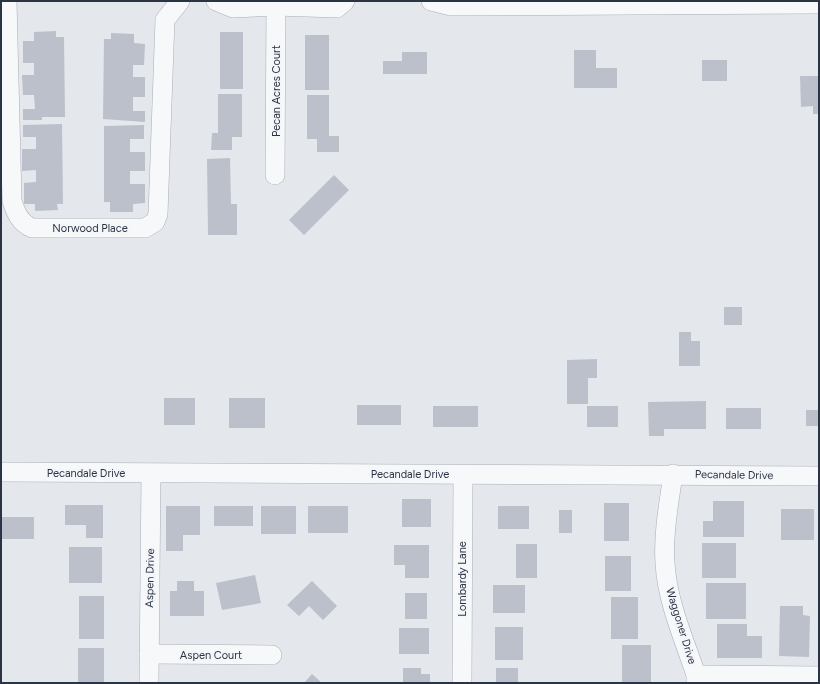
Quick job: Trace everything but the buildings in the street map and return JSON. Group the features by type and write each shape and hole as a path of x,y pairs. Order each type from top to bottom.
{"street":[{"name":"Norwood Place","path":"7,1 12,201 17,215 26,225 32,228 145,228 155,222 158,214 165,20 180,1"},
{"path":"216,1 233,8 276,6 337,8 345,1"},
{"path":"431,1 451,6 578,3 819,4"},
{"name":"Pecan Acres Court","path":"275,175 276,6"},
{"name":"Pecandale Drive","path":"1,472 463,475 673,474 819,476"},
{"name":"Aspen Drive","path":"149,683 151,473"},
{"name":"Waggoner Drive","path":"673,474 667,522 665,563 670,597 696,679"},
{"name":"Lombardy Lane","path":"462,683 463,475"},
{"name":"Aspen Court","path":"149,654 272,655"},
{"path":"696,679 819,676"}]}
